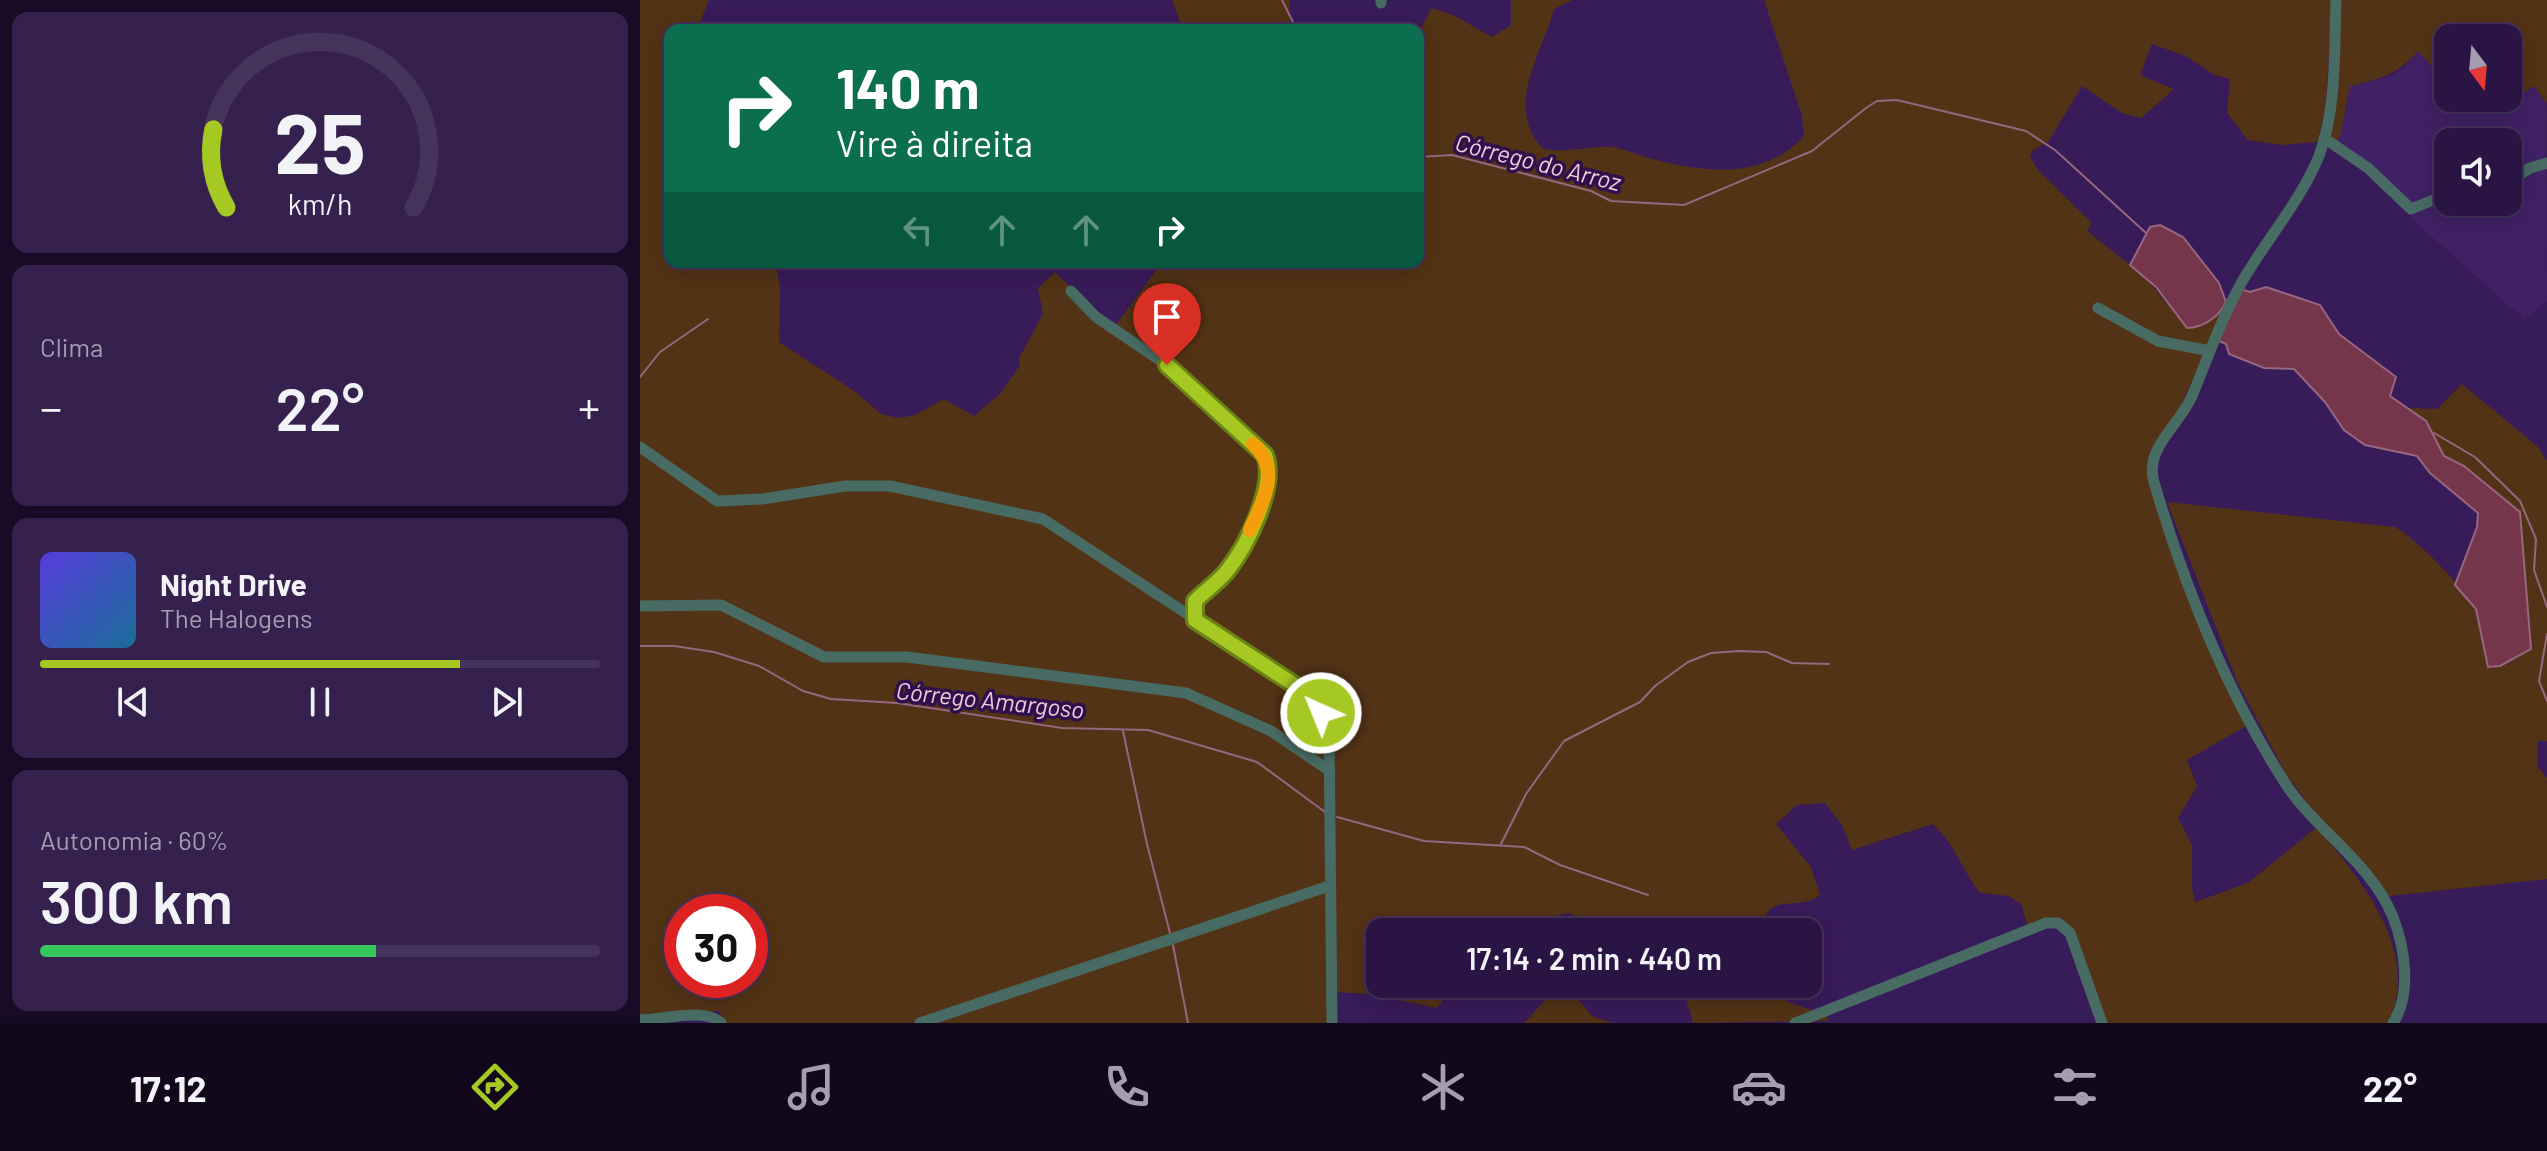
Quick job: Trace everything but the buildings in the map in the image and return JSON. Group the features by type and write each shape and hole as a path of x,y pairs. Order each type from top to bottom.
{"street":[{"path":"2336,0 2329,116 2324,138 2310,174 2245,277 2190,400 2156,451 2152,475 2201,612 2245,715 2289,788 2356,859 2387,905 2404,964 2404,988 2397,1021"},
{"path":"2324,138 2368,168 2411,209 2434,200"},
{"path":"2522,173 2547,163"},
{"path":"1071,291 1096,317 1167,365 1265,455 1268,464 1266,493 1238,555 1214,585 1195,601 1195,620"},
{"path":"2098,308 2158,341 2210,351"},
{"path":"640,447 717,501 741,501 845,486 890,486 1043,519 1310,695 1329,732 1332,1023"},
{"path":"640,606 721,605 824,657 907,657 1186,693 1271,731 1330,771"},
{"path":"920,1023 1329,886"},
{"path":"1795,1023 2046,923 2058,923 2070,933 2102,1023"},
{"path":"640,1020 711,1016 721,1023"}],"shaded area":[{"path":"640,0 709,0 699,24 664,24 664,268 777,268 780,289 779,342 856,392 881,414 899,418 915,415 944,399 974,416 1000,394 1020,365 1019,358 1043,314 1038,288 1055,272 1113,329 1158,268 1424,268 1423,24 1432,8 1453,15 1492,37 1511,25 1511,0 1572,0 1554,9 1529,81 1526,116 1532,133 1543,149 1611,147 1692,168 1733,169 1771,160 1804,136 1802,116 1764,0 2332,0 2326,104 2318,142 2281,145 2248,140 2227,113 2230,79 2214,75 2186,56 2152,44 2140,75 2174,89 2141,118 2122,113 2082,86 2048,142 2033,150 2030,157 2038,170 2092,223 2087,231 2144,276 2187,328 2202,324 2222,311 2151,475 2223,664 2251,723 2187,760 2197,786 2178,818 2192,845 2195,902 2248,883 2317,827 2367,893 2392,943 2398,969 2397,996 2388,1023 2098,1023 2067,935 2052,924 2023,935 2027,923 2021,904 2008,896 1980,893 1948,841 1933,824 1852,850 1842,825 1825,803 1797,805 1776,824 1811,867 1820,895 1811,900 1776,906 1765,918 1578,918 1569,913 1546,918 1366,918 1366,994 1332,992 1331,1023 724,1023 719,1011 640,1016"},
{"path":"1172,0 1289,0 1290,24 1181,24"},
{"path":"2340,0 2547,0 2547,104 2534,86 2522,93 2522,24 2434,24 2434,69 2418,51 2395,71 2350,86 2340,136 2336,141 2327,137"},
{"path":"2418,51 2434,69 2434,112 2522,112 2522,93 2534,86 2546,104 2547,301 2524,319 2428,233 2336,141 2346,113 2349,86 2392,76 2404,68"},
{"path":"2160,225 2183,237 2219,283 2226,302 2215,316 2199,326 2187,328 2156,287 2130,265 2150,227"},
{"path":"2266,287 2320,305 2339,334 2396,377 2390,396 2426,421 2444,456 2464,466 2520,512 2531,649 2500,666 2488,667 2476,609 2455,585 2477,527 2478,513 2430,473 2417,456 2365,445 2344,430 2325,402 2294,369 2264,368 2229,354 2226,344 2217,340 2240,289 2250,292"},
{"path":"2462,384 2537,446 2547,461 2547,741 2538,741 2537,766 2547,778 2547,879 2380,897 2287,776 2237,681 2167,502 2395,527 2427,552 2469,599 2479,616 2486,651 2496,667 2500,666 2531,649 2520,512 2464,466 2444,456 2426,421 2406,408 2437,409"},
{"path":"1389,998 1445,998 1437,1008"},
{"path":"1576,998 1592,1016 1612,1023 1524,1023 1546,999"},
{"path":"1686,998 1785,998 1788,1002 1827,1015 1829,1021 1693,1023"}],"waterway":[{"name":"Córrego do Arroz","path":"1282,0 1294,24"},
{"name":"Córrego do Arroz","path":"1424,157 1452,155 1591,191 1611,201 1684,205 1812,151 1877,101 1897,100 2026,131 2055,150 2146,233"},
{"path":"640,377 660,352 708,319"},
{"name":"Córrego do Arroz","path":"2434,433 2475,457 2520,501 2536,539 2534,570 2547,607"},
{"name":"Córrego do Arroz","path":"2547,634 2539,681 2547,701"},
{"name":"Córrego Amargoso","path":"640,646 674,646 714,652 759,666 803,691 831,699 897,703 1062,728 1148,730 1257,762 1325,812"},
{"name":"Córrego Amargoso","path":"1501,844 1526,794 1564,741 1640,702 1655,686 1688,662 1711,653 1739,651 1766,652 1792,663 1829,664"},
{"path":"1123,731 1170,933"},
{"name":"Córrego Amargoso","path":"1337,817 1424,841 1524,847 1560,865 1648,895"},
{"path":"1173,945 1188,1023"}],"slow traffic":[{"path":"1250,530 1266,493 1270,471 1265,455 1253,444"}],"route":[{"path":"1167,365 1265,455 1270,471 1266,493 1238,555 1214,585 1195,601 1195,620 1310,695 1321,713"}]}
